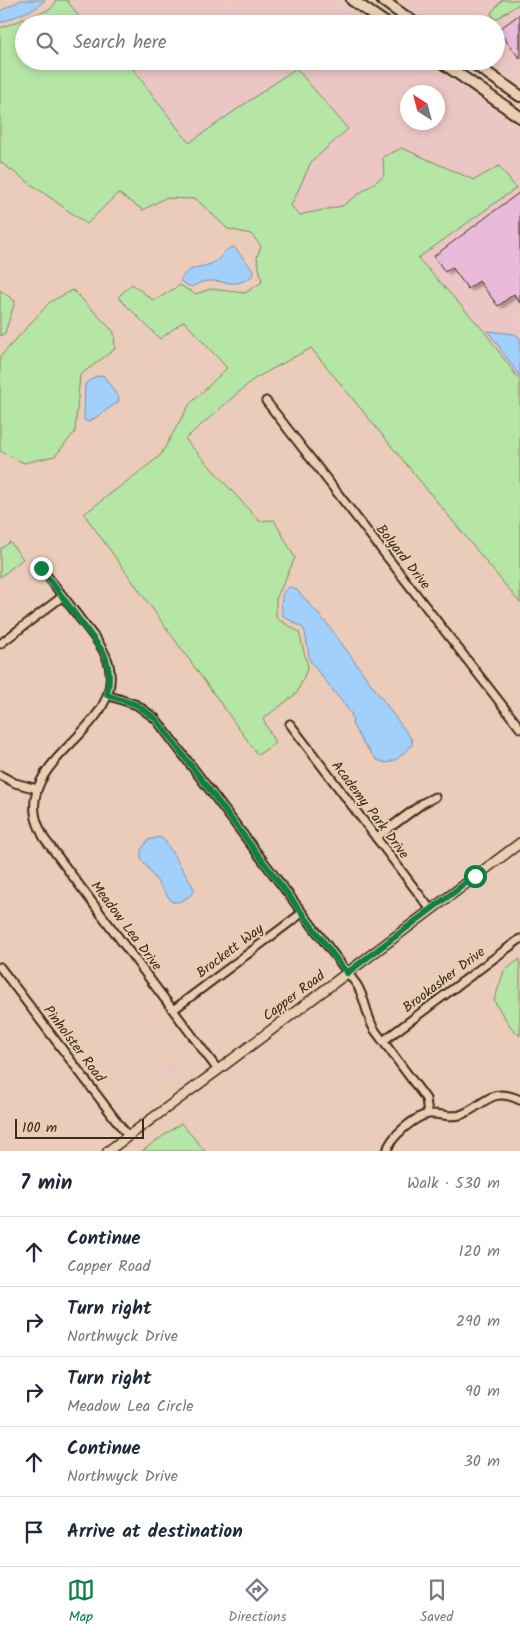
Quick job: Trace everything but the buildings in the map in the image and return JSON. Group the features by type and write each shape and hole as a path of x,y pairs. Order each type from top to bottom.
{"main road":[{"path":"352,0 374,15"},
{"path":"382,0 403,15"},
{"path":"453,70 520,117"},
{"path":"483,70 520,96"}],"street":[{"name":"Bolyard Drive","path":"266,401 520,728"},
{"path":"0,775 15,783 37,789 49,769 96,716 107,695 110,679 109,665 104,653 41,568"},
{"path":"0,644 63,596"},
{"path":"107,695 137,705 156,719 364,995 369,1020 383,1042 426,1099 428,1114"},
{"name":"Academy Park Drive","path":"290,724 430,910"},
{"name":"Meadow Lea Drive","path":"37,789 35,813 44,838 218,1070"},
{"path":"376,838 422,803 435,798"},
{"name":"Capper Road","path":"108,1151 520,843"},
{"name":"Brockett Way","path":"174,1010 302,912"},
{"name":"Brookasher Drive","path":"383,1042 520,939"},
{"name":"Pinholster Road","path":"0,967 128,1136"},
{"path":"388,1151 388,1147 396,1136 416,1119 428,1114 459,1115 491,1097 502,1095 520,1100"}],"shaded area":[{"path":"67,0 336,0 357,15 78,15"},
{"path":"396,0 502,0 497,15 418,15"},
{"path":"520,3 520,86 498,70 505,70 505,15 502,15"},
{"path":"134,70 293,70 189,144"},
{"path":"298,70 436,70 520,128 520,381 484,331 418,258 515,188 500,166 475,180 402,148 384,176 342,206 299,215 291,206 311,162 348,129"},
{"path":"169,1063 176,1074 167,1081 159,1070"}],"green space":[{"path":"55,0 67,0 78,15 35,15 51,9 56,2"},
{"path":"502,0 520,0 520,3 502,15 492,15 491,13"},
{"path":"15,22 15,70 134,70 189,143 293,70 298,70 348,129 311,162 291,206 299,215 342,206 384,176 383,157 402,148 474,180 499,166 516,188 418,258 484,331 520,381 520,603 311,348 254,379 185,439 259,521 274,520 295,558 276,599 276,618 299,632 308,667 297,693 263,719 275,743 258,755 84,514 160,456 189,405 227,368 184,321 160,339 118,297 132,284 154,301 180,285 195,294 211,289 245,293 262,282 257,257 261,246 251,234 228,229 196,199 165,198 143,210 118,193 87,224 0,162 0,28"},
{"path":"0,290 15,301 5,333 0,336"},
{"path":"73,290 114,332 115,349 80,375 75,432 55,456 24,463 0,451 0,357 50,302"},
{"path":"10,542 23,559 0,577 0,549"},
{"path":"520,959 520,1036 510,1026 494,1001 504,971"},
{"path":"181,1123 205,1151 142,1151"}],"water":[{"path":"21,0 45,0 36,8 15,15 15,17 0,23 0,11"},
{"path":"234,247 253,270 254,274 247,279 234,283 201,282 191,287 180,281 192,269 211,264 228,249"},
{"path":"488,331 515,334 520,338 520,377"},
{"path":"103,375 119,398 118,402 89,422 84,420 85,384 95,377"},
{"path":"291,587 297,590 328,625 412,740 412,745 397,759 387,763 377,760 363,743 352,724 353,720 350,712 310,661 305,632 302,627 283,616 281,603 283,594 287,588"},
{"path":"160,837 165,841 195,890 179,902 172,902 141,859 141,850 148,840"}],"route":[{"path":"41,568 98,642 104,653 109,665 110,679 107,695 137,705 156,719 347,973 475,876"}]}
